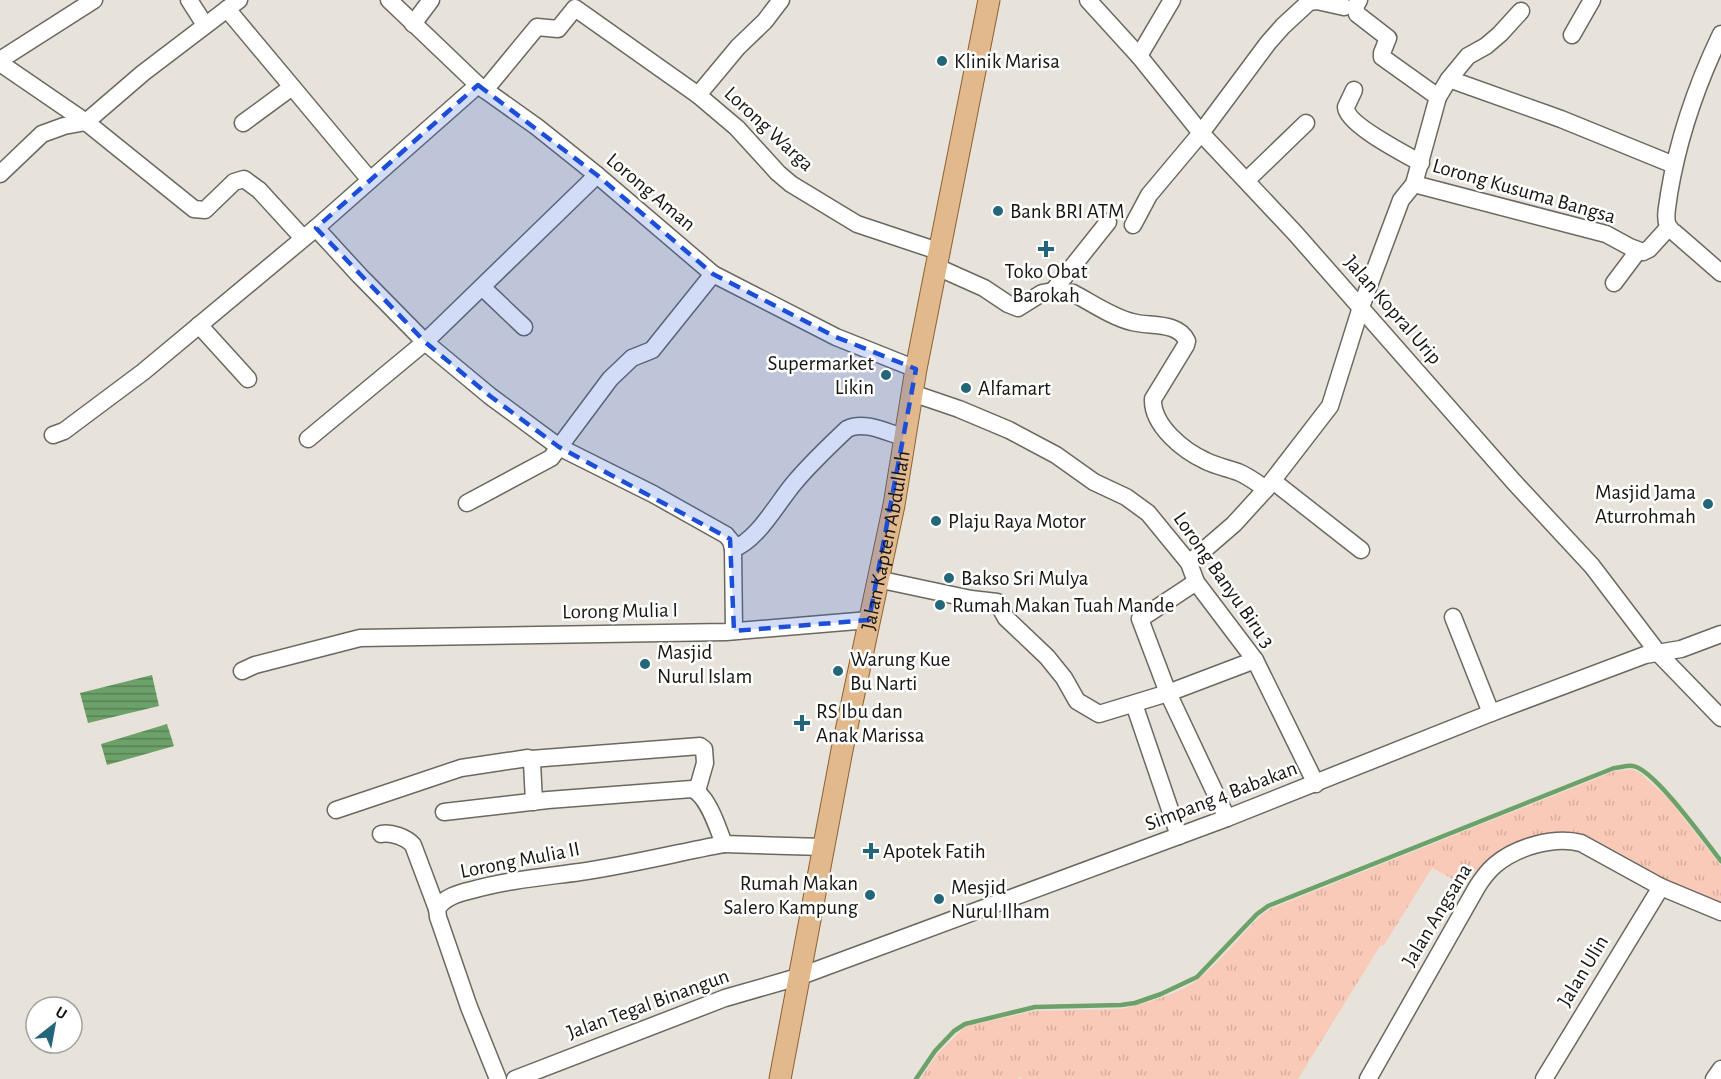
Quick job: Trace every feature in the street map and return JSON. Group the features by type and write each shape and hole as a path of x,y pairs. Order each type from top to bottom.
{"main road":[{"name":"Jalan Kapten Abdullah","path":"780,1079 823,847 894,505 916,369 989,0"}],"street":[{"path":"94,0 0,62 86,122 194,209 205,210 234,182 244,179 360,276 425,342 490,396 560,447 653,494 729,538 733,549 734,631"},
{"path":"189,0 205,25"},
{"name":"Lorong Aman","path":"389,0 412,24 482,87 597,175 713,274 836,337 916,369"},
{"path":"412,24 431,0"},
{"path":"698,95 781,0"},
{"name":"Jalan Kopral Urip","path":"1088,0 1139,56 1201,133 1247,180 1514,482 1592,566 1659,654 1721,718"},
{"path":"1139,56 1172,0"},
{"path":"1572,35 1592,0"},
{"path":"1132,225 1149,195 1201,133 1268,43 1308,1 1351,3 1357,14 1388,38 1382,57 1438,97"},
{"path":"0,174 42,134 64,126 86,122 143,73 233,4 292,87 370,180"},
{"name":"Lorong Warga","path":"482,87 537,27 558,30 575,8 698,95 736,128 778,173 819,202 857,224 939,259 1008,304 1018,308 1037,295 1053,291"},
{"path":"1189,563 1234,524 1270,485 1330,406 1361,307 1401,200 1414,184 1438,97 1468,56 1486,46 1521,11"},
{"path":"1721,34 1706,67 1674,165 1667,208 1669,227 1721,273"},
{"path":"1449,79 1562,119 1674,165"},
{"path":"243,123 292,87"},
{"path":"53,435 64,431 143,372 482,87"},
{"path":"1354,90 1346,107 1348,116 1420,163"},
{"path":"1247,180 1306,123"},
{"path":"308,439 425,342 597,175"},
{"name":"Lorong Kusuma Bangsa","path":"1414,184 1606,234 1645,248"},
{"path":"1053,291 1107,222"},
{"path":"1614,284 1645,248 1669,227"},
{"path":"467,502 547,461 610,379 632,358 652,350 713,274"},
{"path":"482,287 524,327"},
{"path":"1053,291 1073,293 1128,321 1167,327 1185,337 1187,343 1177,363 1155,395 1153,408 1167,431 1191,453 1207,462 1270,485 1361,550"},
{"path":"199,325 248,379"},
{"name":"Lorong Banyu Biru 3","path":"912,393 1009,429 1056,455 1094,482 1126,497 1148,513 1189,563 1196,582 1255,660 1316,784"},
{"path":"733,549 742,546 753,537 795,481 847,429 854,425 865,426 906,438"},
{"path":"877,579 971,599 997,602 1006,618 1047,657 1064,678 1077,701 1099,714 1168,693 1255,660"},
{"path":"1196,582 1140,618 1168,693 1227,818"},
{"path":"1453,617 1491,713"},
{"name":"Lorong Mulia I","path":"242,670 360,638 372,637 518,637 609,632 734,631 869,620"},
{"name":"Simpang 4 Babakan","path":"798,976 1227,818 1491,713 1645,655 1681,649 1721,634"},
{"path":"1134,704 1179,836"},
{"path":"336,810 461,768 512,760 700,746 704,748 705,763 697,791"},
{"path":"531,759 534,802"},
{"path":"444,812 620,793 689,789 697,791 705,800 724,844"},
{"path":"381,834 387,833 407,840 413,845 469,1007 498,1079"},
{"name":"Jalan Angsana","path":"1368,1079 1477,887 1497,863 1515,852 1555,841 1573,841 1592,848 1661,887 1721,912"},
{"name":"Lorong Mulia II","path":"437,909 445,900 471,890 508,882 583,872 724,844 823,847"},
{"name":"Jalan Ulin","path":"1544,1079 1661,887"},
{"name":"Jalan Tegal Binangun","path":"515,1079 725,998 798,976"},
{"path":"1714,1079 1721,1069"}],"highlighted area":[{"path":"478,85 597,175 713,274 836,337 916,369 869,620 734,631 730,539 559,447 490,396 425,342 316,228"}],"green space":[{"path":"1632,769 1640,773 1669,799 1721,866 1721,903 1638,869 1581,834 1571,832 1518,846 1475,871 1467,882 1460,883 1432,868 1384,945 1380,946 1298,1079 1022,1079 1020,1077 1018,1079 920,1079 938,1053 966,1026 1035,1011 1121,1009 1162,997 1200,978 1259,917 1270,909 1615,771"}],"shaded area":[{"path":"152,675 159,706 88,723 80,693"},
{"path":"167,724 174,746 107,765 101,744"}],"waterway":[{"path":"916,1079 935,1051 954,1031 965,1024 1035,1007 1121,1005 1161,994 1197,977 1257,914 1268,906 1614,768 1633,766 1654,779 1721,861"}],"place":[{"name":"Klinik Marisa","path":"942,61"},
{"name":"Bank BRI ATM","path":"998,211"},
{"name":"Toko Obat Barokah","path":"1046,249"},
{"name":"Supermarket Likin","path":"886,375"},
{"name":"Alfamart","path":"966,388"},
{"name":"Masjid Jama Aturrohmah","path":"1708,504"},
{"name":"Plaju Raya Motor","path":"936,521"},
{"name":"Bakso Sri Mulya","path":"949,578"},
{"name":"Rumah Makan Tuah Mande","path":"940,605"},
{"name":"Masjid Nurul Islam","path":"645,664"},
{"name":"Warung Kue Bu Narti","path":"838,671"},
{"name":"RS Ibu dan Anak Marissa","path":"802,723"},
{"name":"Apotek Fatih","path":"871,851"},
{"name":"Rumah Makan Salero Kampung","path":"870,895"},
{"name":"Mesjid Nurul Ilham","path":"939,899"}]}
